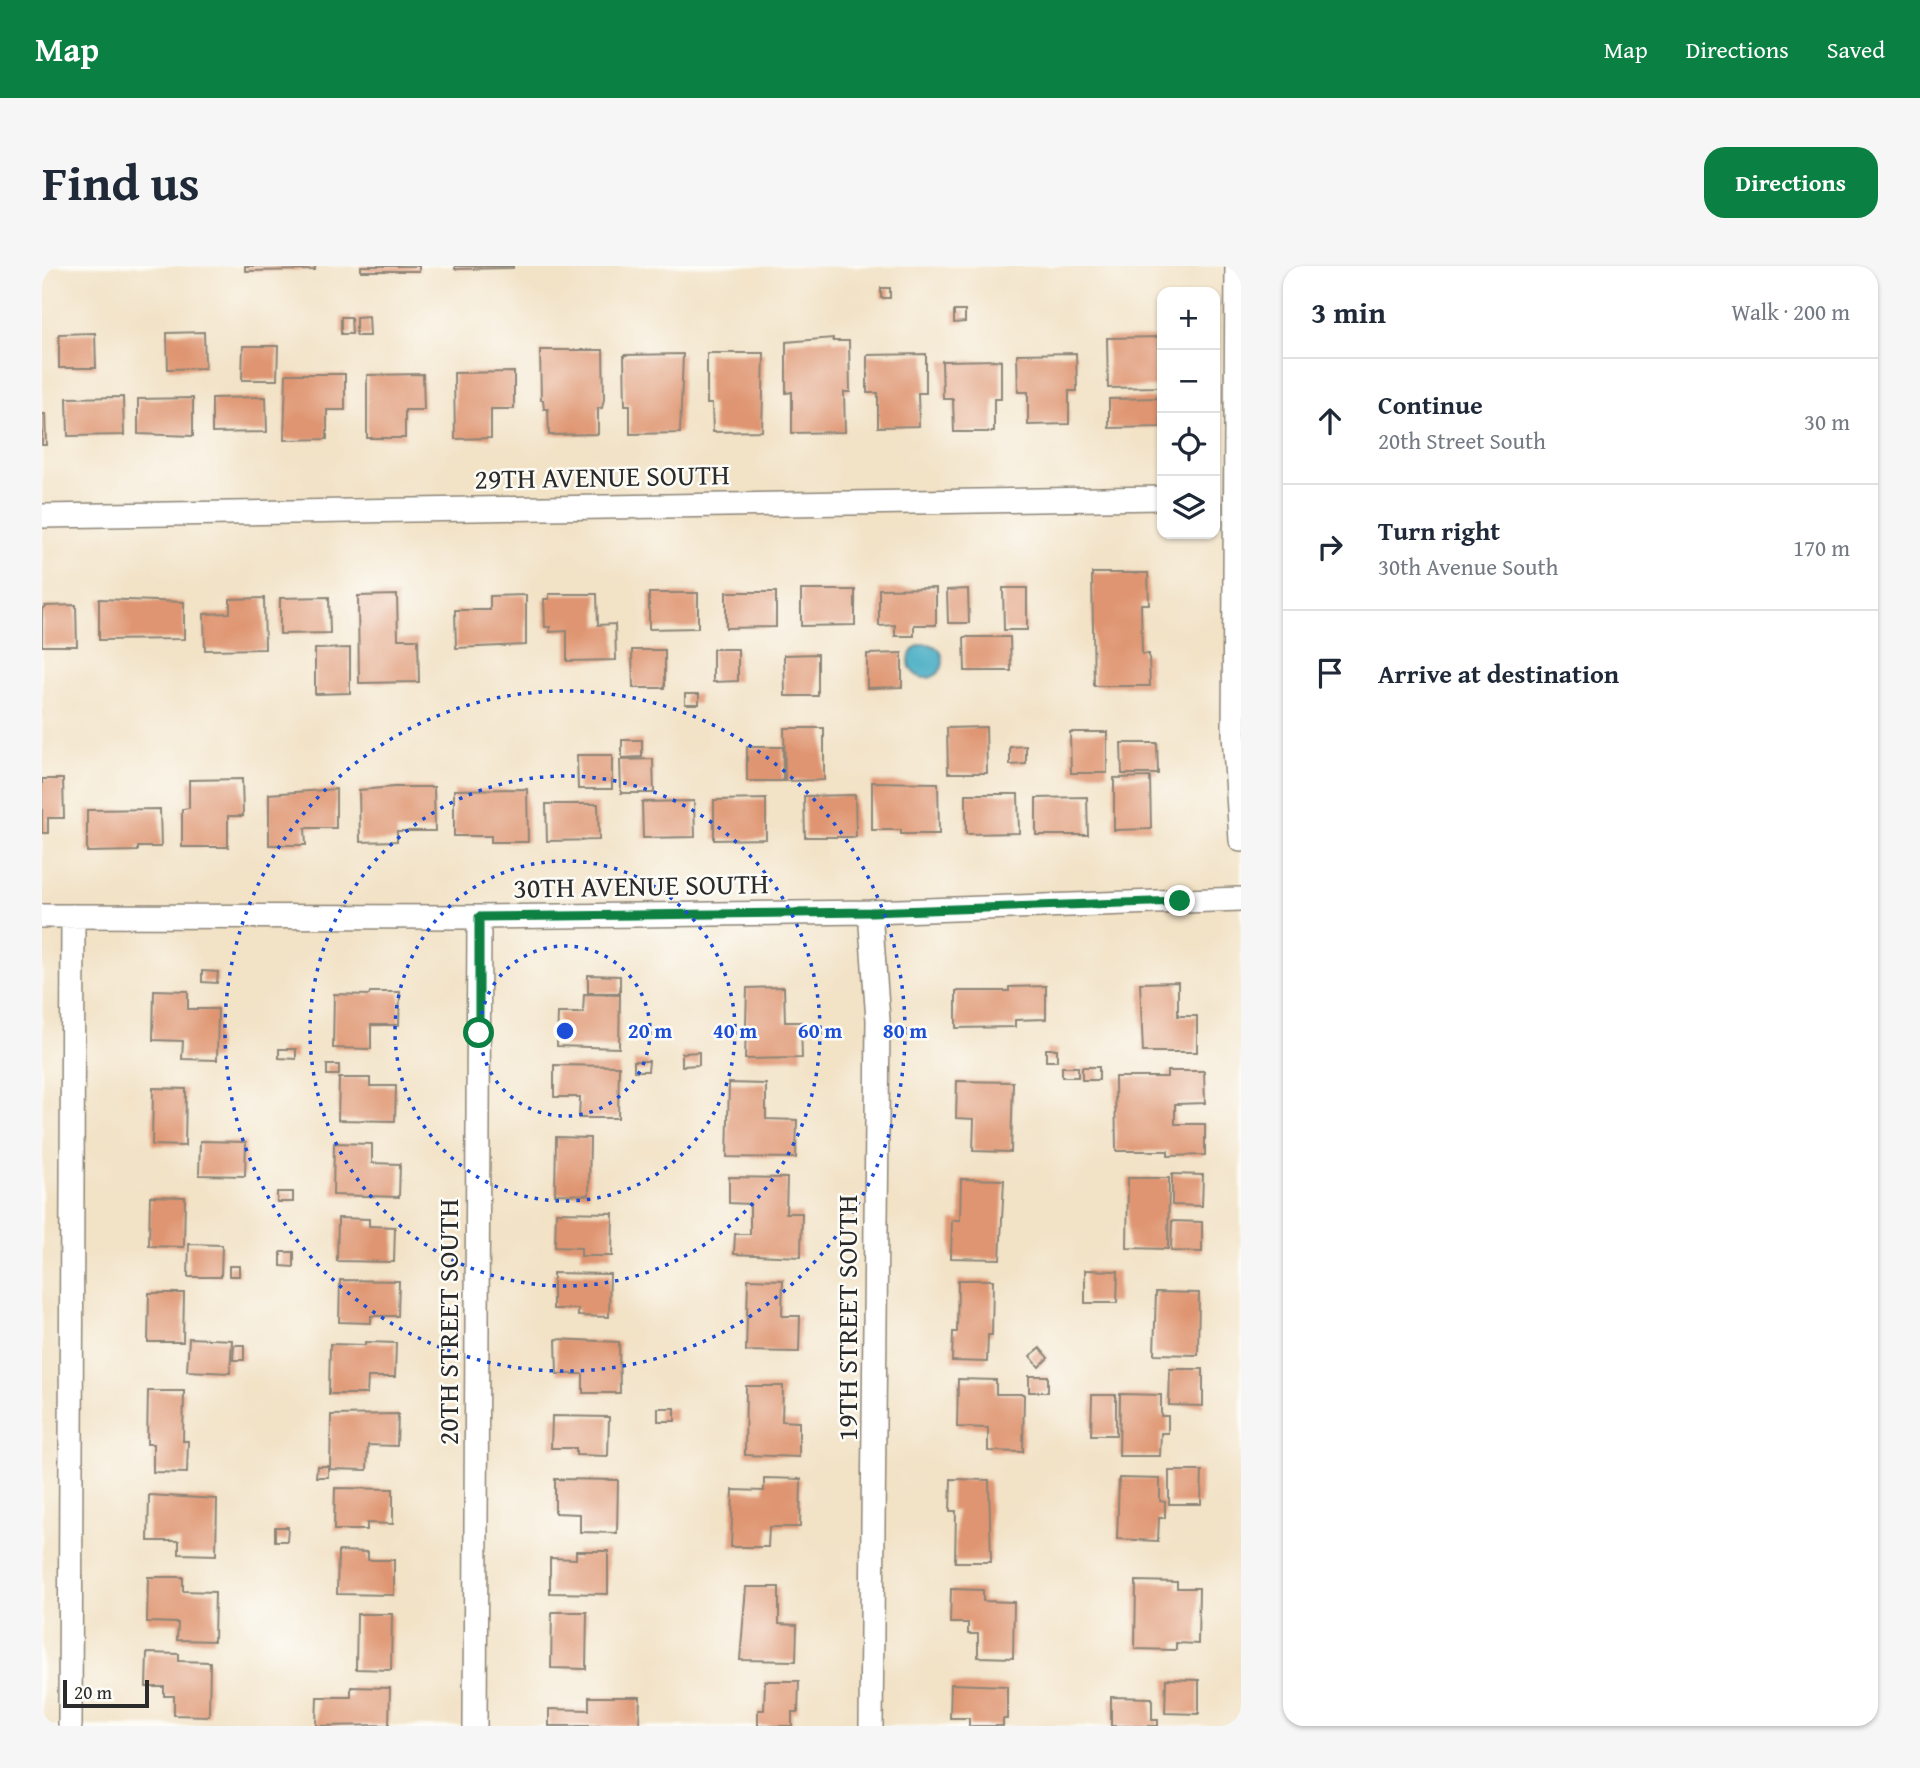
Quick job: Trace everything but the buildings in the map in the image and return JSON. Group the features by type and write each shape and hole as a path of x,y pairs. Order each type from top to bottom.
{"street":[{"path":"1237,266 1224,497 1241,841"},
{"name":"29TH AVENUE SOUTH","path":"42,516 1157,498"},
{"name":"30TH AVENUE SOUTH","path":"42,916 479,917 870,912 1241,899"},
{"name":"19TH STREET SOUTH","path":"870,912 878,1020 871,1726"},
{"path":"70,1726 73,916"},
{"name":"20TH STREET SOUTH","path":"475,1726 479,917"}],"water":[{"path":"926,644 938,649 943,661 938,673 926,678 914,673 909,661 914,649"}],"route":[{"path":"479,1033 479,917 870,912 1180,901"}]}
